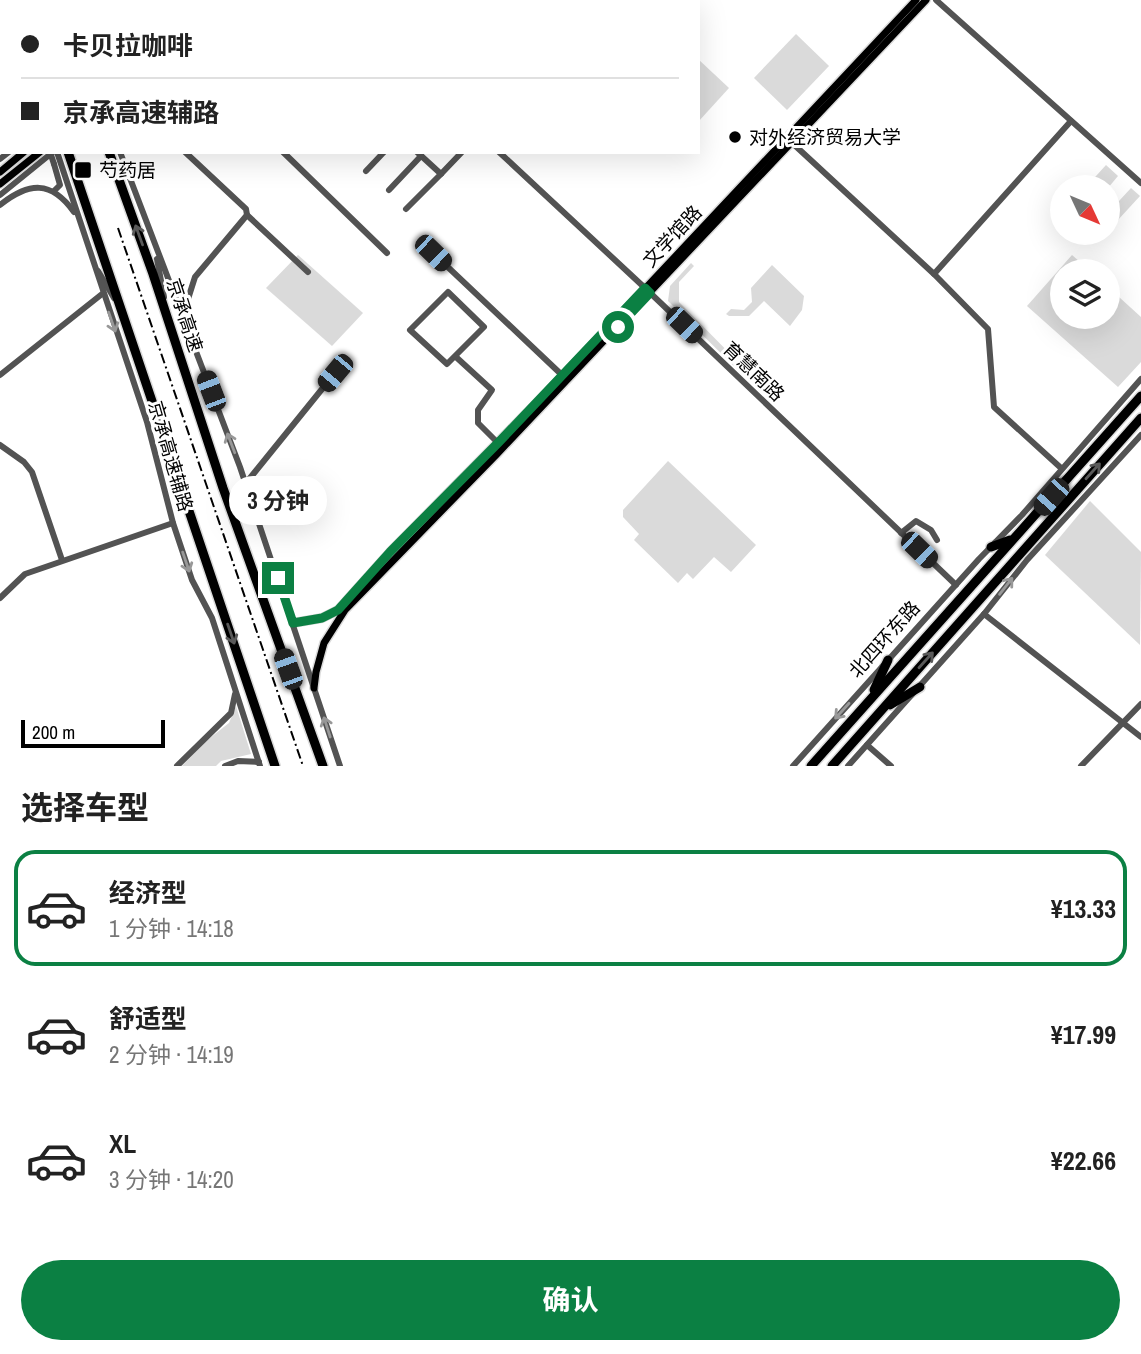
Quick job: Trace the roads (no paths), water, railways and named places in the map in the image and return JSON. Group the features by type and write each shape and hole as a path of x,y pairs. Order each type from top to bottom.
{"highway":[{"path":"69,154 274,766"},
{"name":"京承高速","path":"110,154 223,488 323,766"},
{"name":"北四环东路","path":"811,766 1141,396"},
{"path":"832,766 1141,418"},
{"path":"991,547 1015,538"},
{"path":"869,701 888,660"},
{"path":"880,712 920,687"}],"main road":[{"name":"文学馆路","path":"314,688 317,665 328,634 339,617 497,454 916,0"},
{"name":"文学馆路","path":"789,140 926,0"},
{"path":"0,172 22,154"},
{"path":"0,184 38,154"},
{"name":"文学馆路","path":"293,623 322,618 338,610 390,552 648,290"}],"street":[{"path":"936,0 1141,183"},
{"path":"934,274 1071,121"},
{"path":"789,140 934,274 988,329 994,407 1061,468"},
{"path":"122,154 125,168 246,483 340,766"},
{"path":"187,154 246,209 247,215 309,272"},
{"path":"285,154 387,253"},
{"path":"366,172 382,154"},
{"path":"388,190 419,154 441,174"},
{"path":"406,209 460,154"},
{"name":"育慧南路","path":"501,154 648,290 956,585"},
{"path":"0,195 55,156 60,185 54,191"},
{"name":"京承高速辅路","path":"55,156 147,422 173,523 192,580 212,618 259,764"},
{"path":"0,205 23,190 33,187 54,191 78,217"},
{"path":"188,299 195,277 247,215"},
{"path":"154,244 169,323"},
{"path":"433,253 563,376"},
{"path":"91,257 123,314"},
{"path":"448,292 484,327 456,357 447,364 410,330 448,292"},
{"path":"0,375 102,293"},
{"path":"456,357 492,390 478,410 478,423 498,443"},
{"path":"246,483 335,373"},
{"name":"北四环东路","path":"793,766 1141,379"},
{"path":"848,766 984,614 1027,560 1141,435"},
{"path":"0,446 24,462 32,472 62,560"},
{"path":"901,533 910,523 916,521 931,530 937,540"},
{"path":"0,598 25,574 173,523"},
{"path":"984,614 1141,737"},
{"path":"177,766 231,712 236,692"},
{"path":"1081,766 1141,704"},
{"path":"867,745 891,766"},
{"path":"225,766 238,761 259,764"}],"railway":[{"path":"118,228 303,766"}],"place":[{"name":"对外经济贸易大学","path":"735,137"},
{"name":"芍药居","path":"83,170"}]}
